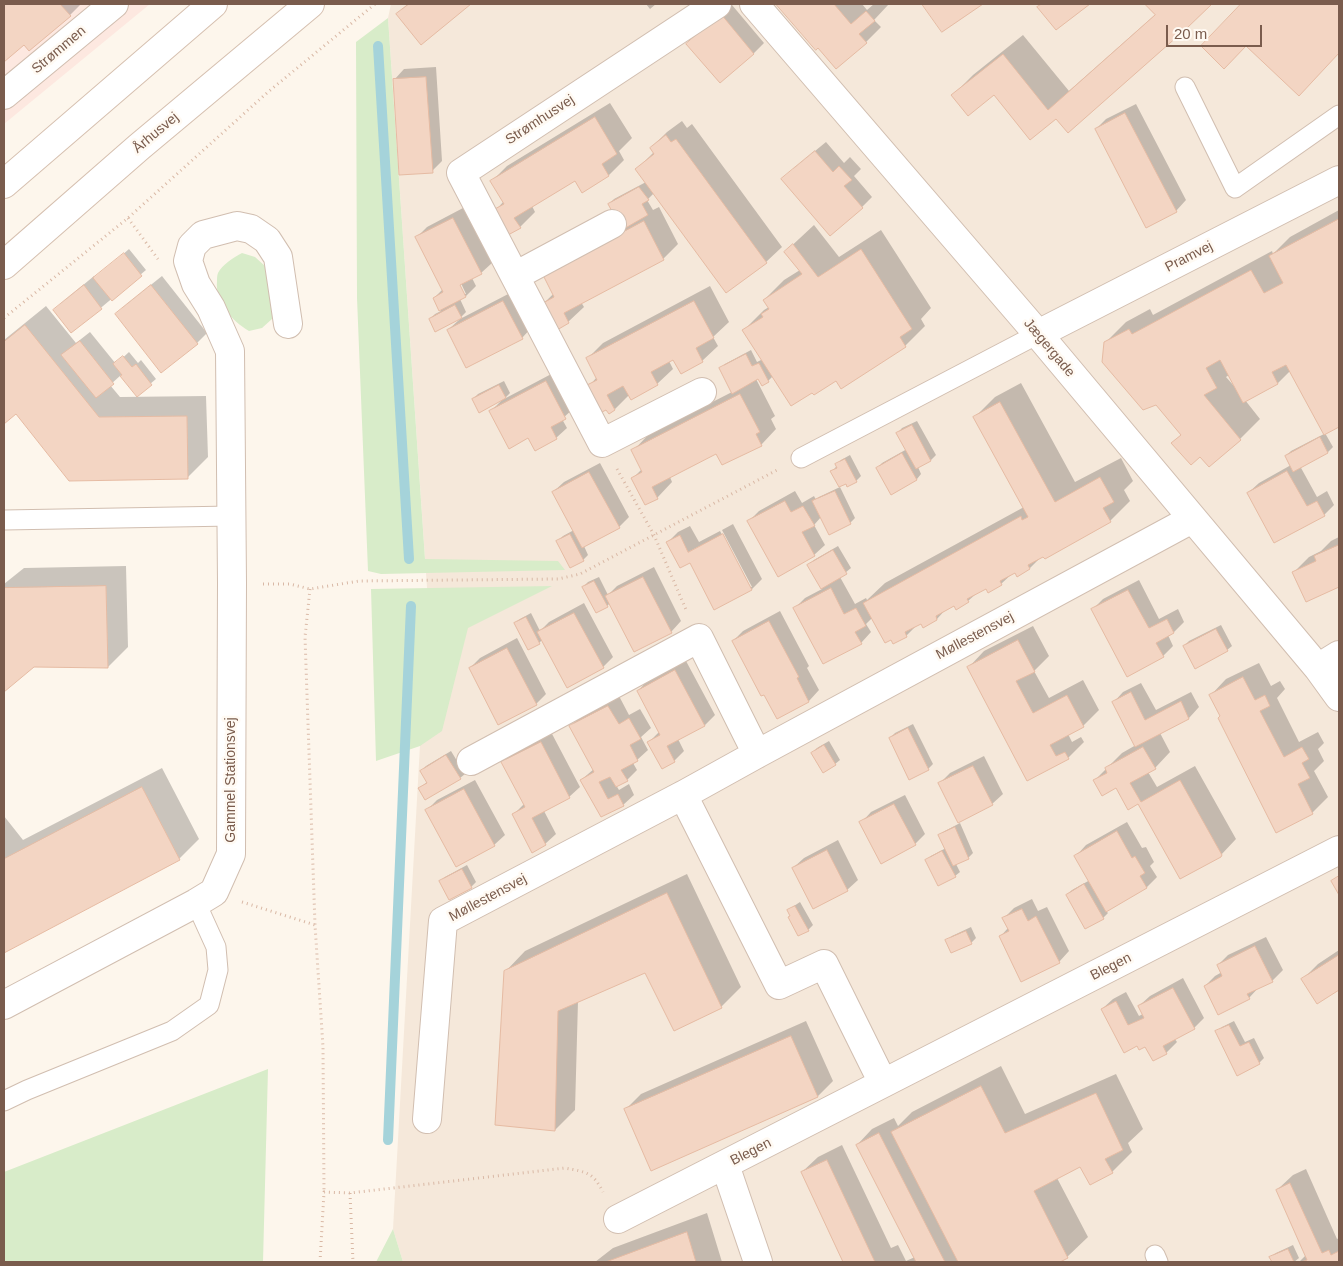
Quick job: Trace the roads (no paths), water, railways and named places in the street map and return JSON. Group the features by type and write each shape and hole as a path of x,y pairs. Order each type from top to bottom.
{"street":[{"name":"Strømmen","path":"4,95 114,4"},
{"path":"4,184 213,4"},
{"name":"Århusvej","path":"4,265 139,147 310,4"},
{"name":"Strømhusvej","path":"702,392 602,443 461,172 717,4"},
{"name":"Jægergade","path":"754,4 1038,334 1192,519 1329,662 1339,697"},
{"name":"Pramvej","path":"1038,334 1339,180"},
{"path":"515,276 612,224"},
{"name":"Gammel Stationsvej","path":"205,898 231,854 232,516 230,351 211,308 196,284 188,262 192,246 204,235 238,226 251,229 267,240 278,257 288,324"},
{"name":"Møllestensvej","path":"428,1119 443,921 683,795 1192,519"},
{"path":"471,761 699,638 757,754"},
{"path":"683,795 779,985 824,964 883,1083"},
{"name":"Blegen","path":"618,1219 1339,850"},
{"path":"4,1005 205,898"},
{"name":"Blegen","path":"725,1165 758,1262"}],"lane":[{"path":"1185,87 1235,188 1339,115"},
{"path":"801,458 1038,334"},
{"path":"4,520 232,516"},
{"path":"4,1101 172,1031 209,1005 218,970 216,948 205,898"}],"waterway":[{"path":"378,46 409,559"},
{"path":"388,1140 411,606"}]}
